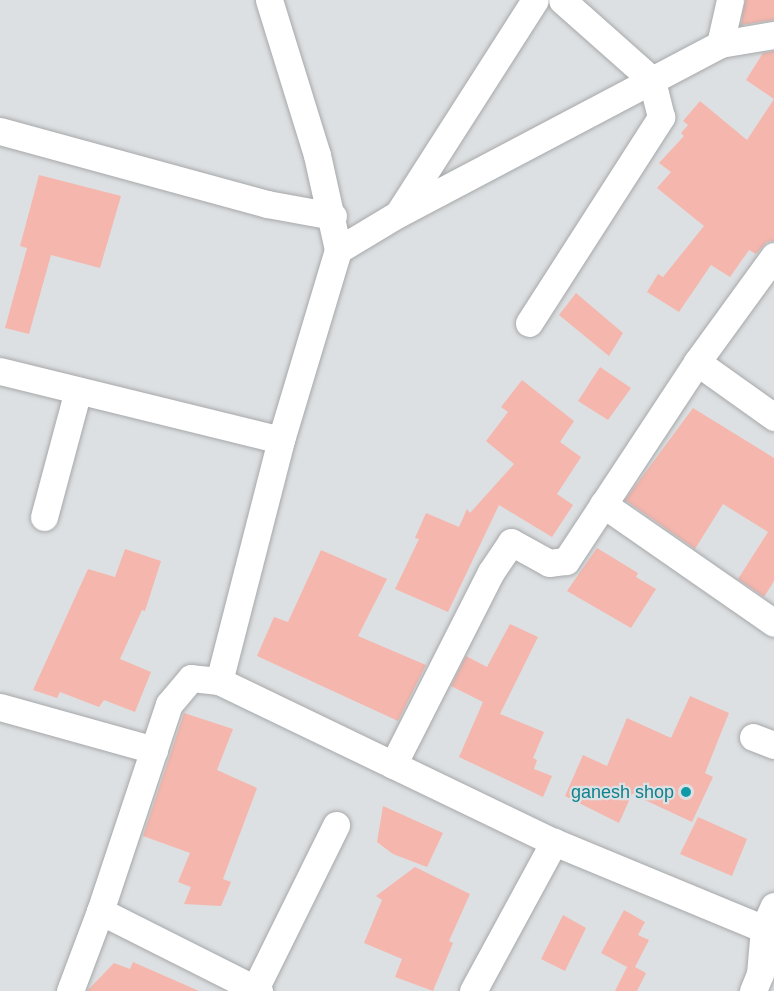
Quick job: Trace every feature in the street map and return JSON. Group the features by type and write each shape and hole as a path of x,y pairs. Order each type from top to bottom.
{"street":[{"path":"219,681 281,440 338,250 333,216 269,0"},
{"path":"398,214 535,0"},
{"path":"529,324 661,117 652,80 562,0"},
{"path":"720,44 730,0"},
{"path":"338,250 398,214 720,44 774,35"},
{"path":"0,131 267,204 333,216"},
{"path":"393,765 491,572 511,542 549,563 566,561 697,362 774,256"},
{"path":"697,362 774,417"},
{"path":"0,371 281,440"},
{"path":"44,517 78,390"},
{"path":"603,504 774,623"},
{"path":"70,991 100,911 168,704 191,678 219,681 554,842 771,922 760,974 753,991"},
{"path":"0,707 154,750"},
{"path":"100,911 257,990 336,825"},
{"path":"473,991 554,842"}],"building":[{"path":"745,0 774,0 774,20 741,25"},
{"path":"774,51 774,99 746,80 763,53"},
{"path":"774,99 774,241 767,242 756,254 749,250 730,277 711,265 679,312 647,292 658,274 663,277 704,226 657,188 671,172 659,163 684,136 681,133 688,125 683,121 700,101 747,140"},
{"path":"39,175 121,196 100,268 51,255 29,334 5,328 27,248 20,246"},
{"path":"576,293 623,333 609,356 559,315"},
{"path":"600,367 631,388 608,420 578,401"},
{"path":"522,380 574,421 560,442 581,457 557,494 573,505 552,537 499,505 448,612 395,589 419,539 415,538 426,513 459,527 467,509 470,513 514,464 486,441 508,412 501,407"},
{"path":"693,408 774,458 774,581 764,597 738,579 768,532 723,504 695,549 625,500"},
{"path":"597,548 638,573 636,577 656,589 631,628 567,591"},
{"path":"125,549 161,561 145,611 142,610 120,659 151,672 135,712 104,700 99,707 60,692 57,698 33,690 88,569 115,577"},
{"path":"321,550 387,579 358,636 426,665 398,721 257,656 274,617 288,622"},
{"path":"510,624 538,637 500,714 544,732 533,758 537,760 534,769 552,776 543,797 459,757 483,702 451,686 466,656 487,667"},
{"path":"690,696 729,713 705,773 713,777 692,822 632,794 619,823 565,796 583,755 607,766 627,718 671,738"},
{"path":"184,713 233,729 217,770 257,788 223,879 231,882 221,906 184,904 191,887 178,882 190,853 143,836"},
{"path":"383,806 443,833 427,867 393,854 377,842"},
{"path":"698,817 747,839 732,876 680,854"},
{"path":"415,867 470,894 449,941 453,943 433,991 395,977 402,959 364,943 382,900 376,896"},
{"path":"624,910 645,922 638,935 649,940 635,967 646,973 637,991 615,991 627,967 601,953"},
{"path":"563,915 586,928 565,971 541,959"},
{"path":"133,962 199,991 87,991 114,963 130,969"}],"place":[{"name":"ganesh shop","path":"686,792"}]}
